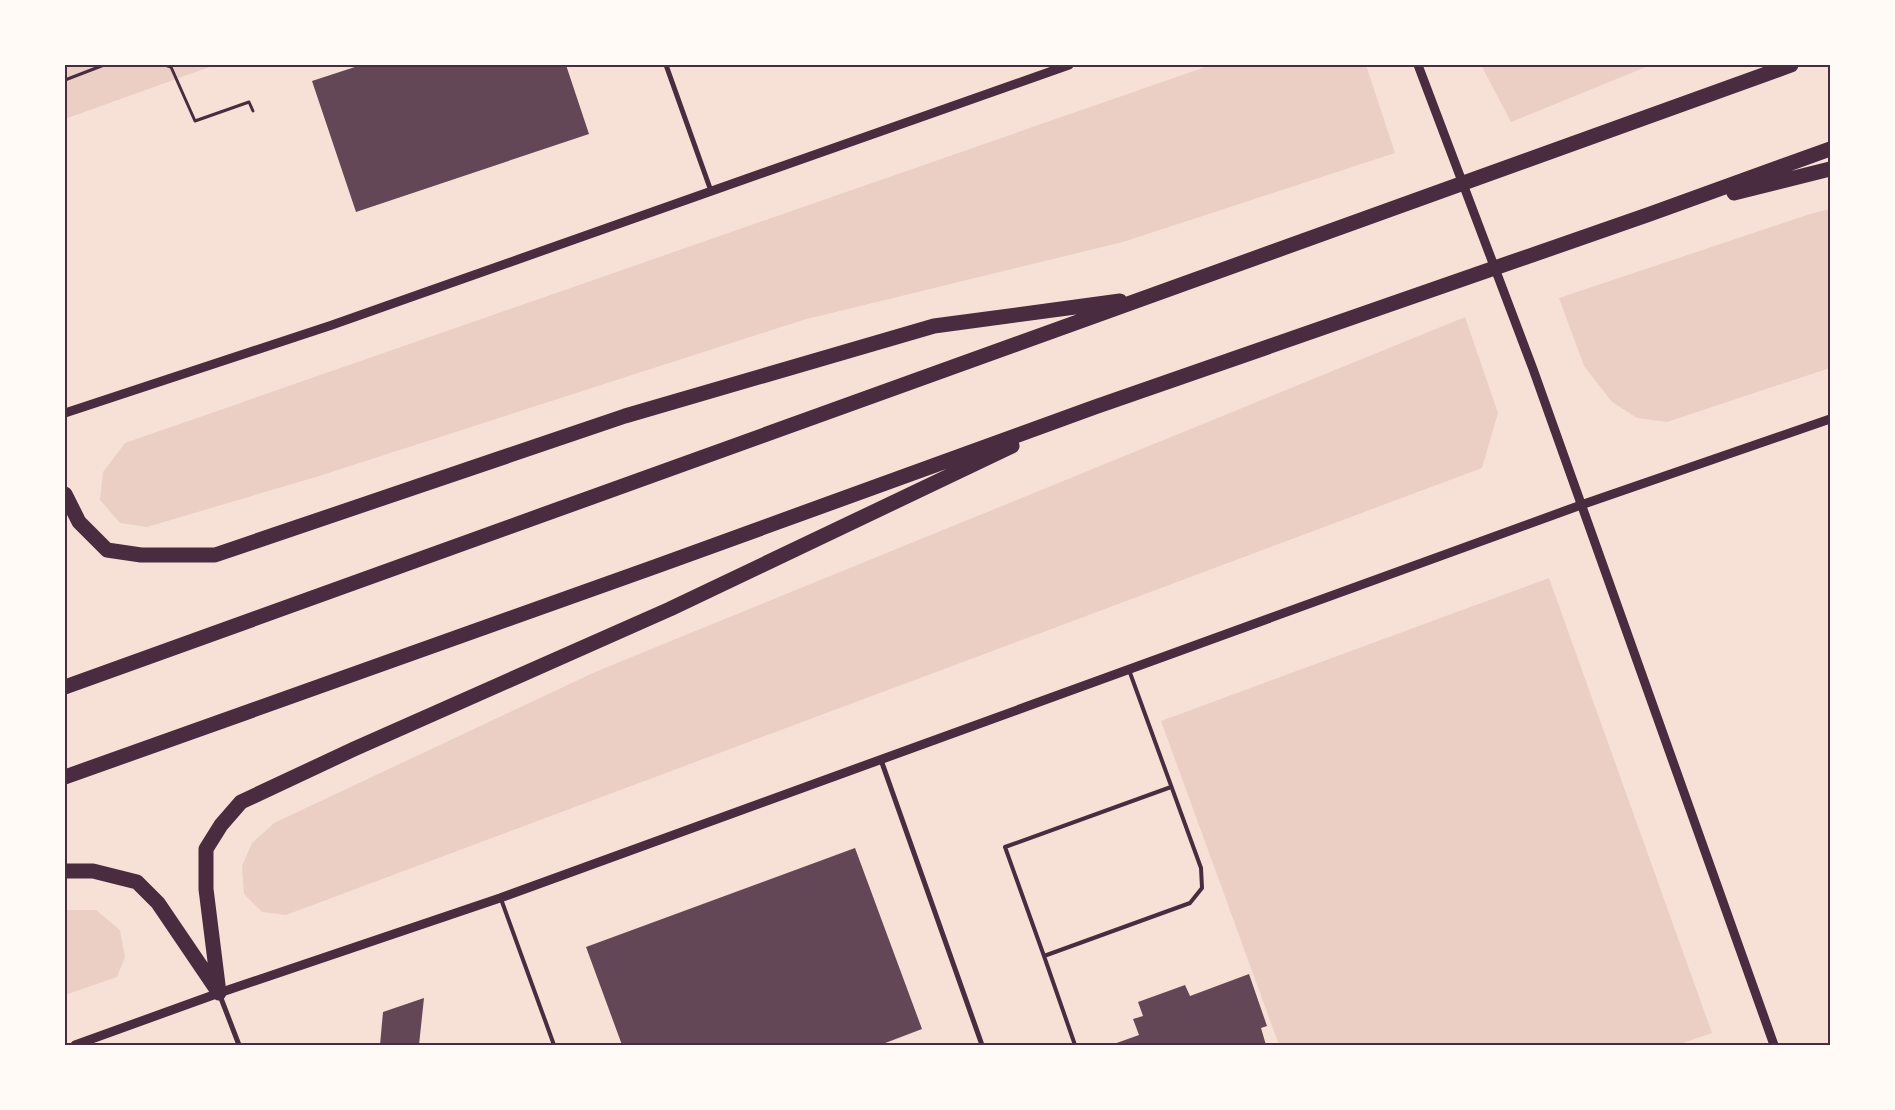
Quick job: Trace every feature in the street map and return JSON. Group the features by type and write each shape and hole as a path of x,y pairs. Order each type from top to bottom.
{"highway":[{"path":"1690,101 1776,65"},
{"path":"65,687 1791,65"},
{"path":"65,777 657,566 1094,407 1650,214 1830,149"},
{"path":"1650,214 1830,169"},
{"path":"65,494 79,522 107,550 141,554 215,555 625,416 934,326 1151,297"},
{"path":"219,993 206,890 206,849 221,825 241,802 354,749 670,608 1094,407"},
{"path":"65,871 93,871 137,882 158,903 219,993"}],"street":[{"path":"666,65 711,191"},
{"path":"65,413 341,322 1068,65"},
{"path":"1418,65 1532,370 1774,1045"},
{"path":"75,1045 219,993 500,898 1581,505 1830,419"},
{"path":"881,760 980,1044"},
{"path":"219,993 239,1045"}],"lane":[{"path":"1044,956 1190,903 1202,888 1201,868 1130,670"},
{"path":"1075,1045 1005,847 1171,787"},
{"path":"500,898 554,1045"}],"path":[{"path":"65,80 104,65"},
{"path":"165,65 170,67 195,121 249,102 253,111"}],"shaded area":[{"path":"65,65 215,65 65,119"},
{"path":"1211,65 1366,65 1395,153 1123,242 803,320 316,477 147,527 120,523 100,500 103,472 125,443"},
{"path":"1481,65 1651,65 1511,122"},
{"path":"1830,209 1830,368 1667,422 1637,418 1612,402 1584,366 1559,298"},
{"path":"1465,317 1498,413 1482,468 286,915 262,912 244,894 242,866 252,843 274,823 595,672"},
{"path":"1549,578 1712,1033 1677,1045 1279,1045 1161,721"},
{"path":"65,910 96,910 120,930 125,957 117,977 65,995"}],"building":[{"path":"361,65 566,65 589,134 356,212 312,81"},
{"path":"855,848 922,1029 880,1045 622,1045 586,947"},
{"path":"1249,974 1267,1026 1261,1028 1266,1045 1111,1045 1139,1035 1133,1019 1143,1016 1138,1002 1185,985 1190,996"},
{"path":"424,998 419,1045 380,1045 383,1012"}]}
